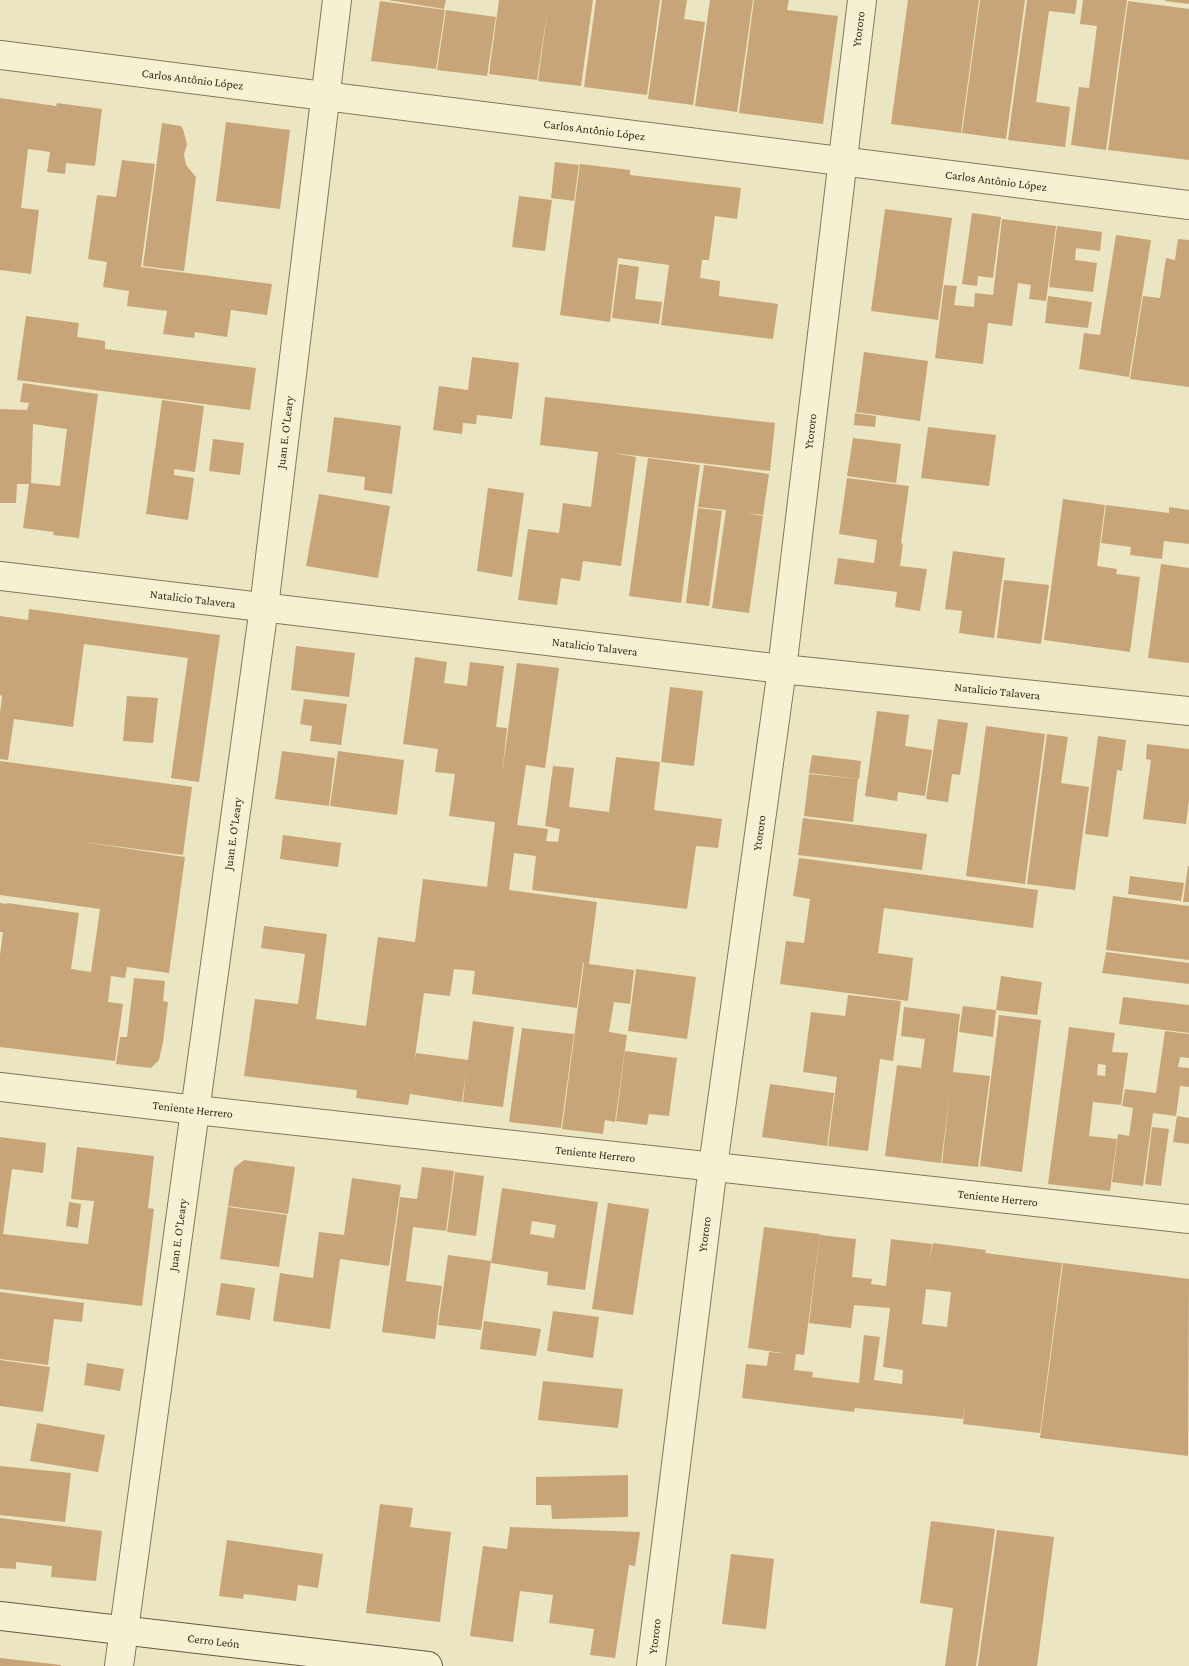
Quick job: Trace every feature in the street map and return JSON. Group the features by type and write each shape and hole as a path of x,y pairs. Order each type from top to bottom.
{"street":[{"name":"Juan E. O'Leary","path":"119,1666 264,607 337,0"},
{"name":"Ytororo","path":"651,1666 714,1166 782,669 862,0"},
{"name":"Carlos Antônio López","path":"0,55 1189,205"},
{"name":"Natalicio Talavera","path":"0,576 782,669 1189,710"},
{"name":"Teniente Herrero","path":"0,1087 1189,1219"},
{"name":"Cerro León","path":"0,1616 428,1666"}],"building":[{"path":"388,0 446,0 444,9"},
{"path":"499,0 593,0 581,86 538,81 548,7 537,80 489,74"},
{"path":"596,0 660,0 647,95 584,87"},
{"path":"662,0 687,0 684,19 705,22 693,105 648,99"},
{"path":"710,0 753,0 737,112 695,106"},
{"path":"754,0 789,0 787,10 838,16 823,124 739,113"},
{"path":"908,0 979,0 961,133 891,124"},
{"path":"980,0 1025,0 1006,139 962,133"},
{"path":"1027,0 1077,0 1075,14 1049,11 1036,102 1070,107 1065,147 1008,140"},
{"path":"1083,0 1127,0 1106,150 1071,145 1079,87 1089,88 1097,26 1080,24"},
{"path":"1189,0 1189,4 1165,1"},
{"path":"380,1 445,10 436,69 371,61"},
{"path":"1128,1 1189,9 1189,160 1108,150"},
{"path":"446,10 496,17 487,76 437,70"},
{"path":"0,98 56,106 57,103 102,109 95,166 66,163 65,174 47,172 50,152 28,149 21,208 39,210 31,274 0,270"},
{"path":"226,122 290,130 280,209 216,201"},
{"path":"162,123 181,126 183,129 187,144 184,154 186,165 196,177 184,271 143,266"},
{"path":"122,160 155,164 141,267 272,284 267,315 231,310 227,337 195,332 194,338 163,334 167,311 127,306 129,291 103,287 107,262 88,259 97,195 116,197"},
{"path":"555,162 579,165 574,201 551,198"},
{"path":"580,164 630,170 630,175 741,188 737,219 715,216 709,260 702,260 700,278 720,281 719,296 778,304 773,339 661,325 669,265 618,258 610,322 560,315"},
{"path":"519,196 552,200 545,251 512,247"},
{"path":"885,209 952,218 938,320 871,311"},
{"path":"972,213 1001,217 993,278 978,276 977,286 962,284"},
{"path":"1002,219 1056,226 1046,301 1029,299 1031,285 1018,283 1012,326 988,323 983,364 935,358 944,285 957,286 954,305 974,307 975,293 993,295"},
{"path":"1057,226 1102,232 1100,251 1076,248 1075,260 1097,263 1093,292 1049,287"},
{"path":"1116,235 1151,240 1129,377 1079,369 1084,333 1100,335"},
{"path":"1178,239 1189,240 1189,387 1130,379 1143,296 1160,298 1166,258 1175,260"},
{"path":"619,264 639,267 635,299 662,302 659,324 612,318"},
{"path":"1048,296 1092,302 1088,328 1045,323"},
{"path":"26,316 79,323 77,337 105,341 105,349 256,368 250,410 17,380"},
{"path":"864,352 928,361 920,421 856,412"},
{"path":"472,357 519,363 512,419 477,415 476,424 463,423 462,434 433,430 439,386 468,390"},
{"path":"23,383 98,394 79,538 53,535 54,532 23,528 29,484 17,484 16,503 0,503 0,409 27,410 29,403 20,402","holes":["33,424 67,429 60,486 31,483"]},
{"path":"545,397 775,423 770,471 612,453 636,457 621,566 583,561 580,581 561,578 557,605 518,600 528,529 559,533 563,503 591,507 598,452 540,445"},
{"path":"162,400 204,406 195,472 174,469 174,475 194,478 188,520 146,514"},
{"path":"855,413 876,416 875,427 854,425"},
{"path":"334,417 401,426 392,494 364,490 365,477 327,472"},
{"path":"928,427 996,435 989,486 921,478"},
{"path":"853,438 901,444 896,483 847,476"},
{"path":"213,439 244,443 240,475 209,471"},
{"path":"648,458 700,465 681,603 629,596"},
{"path":"704,465 769,474 763,515 746,513 763,516 749,613 712,608 726,510 698,507"},
{"path":"847,478 909,486 901,543 903,544 900,566 927,569 920,611 895,607 897,592 834,584 838,558 874,563 877,540 839,534"},
{"path":"488,488 524,493 512,577 477,571"},
{"path":"319,494 390,506 378,578 306,566"},
{"path":"1063,499 1105,505 1097,566 1117,569 1116,574 1140,577 1130,652 1044,640"},
{"path":"1106,505 1169,513 1169,507 1189,510 1189,544 1164,541 1162,559 1130,555 1131,547 1101,543"},
{"path":"698,508 722,511 709,606 686,603"},
{"path":"953,551 1005,558 994,638 959,633 962,611 945,609"},
{"path":"1161,564 1189,568 1189,663 1148,658"},
{"path":"1004,580 1049,585 1041,644 997,638"},
{"path":"29,609 220,635 199,782 171,778 188,658 84,644 73,727 14,719 8,760 0,759 2,696 0,695 0,616 28,620"},
{"path":"296,646 355,653 349,697 291,690"},
{"path":"415,657 447,662 444,683 467,686 470,662 504,666 496,727 507,728 502,774 517,663 559,668 545,768 526,765 517,825 548,829 546,841 558,842 560,829 545,826 553,766 574,768 569,807 609,812 616,757 660,762 654,810 722,819 718,848 696,846 687,909 532,890 536,856 514,853 509,890 597,902 589,964 634,970 630,1004 614,1002 609,1032 627,1035 615,1122 605,1120 603,1134 562,1129 584,963 562,960 583,963 577,1008 472,994 475,971 454,969 450,996 424,993 414,1064 416,1053 468,1060 473,1021 514,1027 503,1107 463,1102 466,1073 462,1102 410,1094 408,1105 356,1098 357,1090 244,1076 255,999 298,1004 305,954 261,948 264,926 327,934 316,1019 366,1026 378,937 415,942 423,879 487,887 495,822 449,816 455,774 435,772 438,749 403,744"},
{"path":"670,687 703,691 694,766 661,762"},
{"path":"127,696 158,698 153,743 123,741"},
{"path":"304,699 347,704 341,745 310,741 312,726 300,724"},
{"path":"877,711 909,715 905,746 932,750 925,796 898,792 897,801 865,796"},
{"path":"938,719 968,723 960,775 952,774 948,802 926,799"},
{"path":"986,726 1045,734 1025,884 966,876"},
{"path":"1047,734 1068,737 1061,783 1089,787 1075,890 1027,884"},
{"path":"1098,736 1126,740 1122,771 1117,770 1108,837 1085,834"},
{"path":"1147,744 1189,749 1189,800 1186,824 1143,819 1151,760 1146,759"},
{"path":"282,751 335,758 329,806 275,799"},
{"path":"338,751 404,760 397,815 330,806"},
{"path":"812,755 861,761 859,779 809,773"},
{"path":"0,761 192,787 183,855 76,841 185,857 169,973 127,967 125,978 111,976 108,1002 123,1004 115,1061 0,1047 0,955 3,932 0,932 0,903 79,913 71,969 91,972 100,909 0,895"},
{"path":"809,774 858,779 853,822 804,816"},
{"path":"803,818 927,834 922,870 798,855"},
{"path":"283,835 341,843 338,867 280,859"},
{"path":"799,858 1038,890 1033,928 884,908 878,953 913,958 908,1001 780,984 786,941 804,943 810,899 793,896"},
{"path":"1188,866 1189,902 1183,902"},
{"path":"1130,876 1184,883 1181,901 1128,894"},
{"path":"1113,896 1189,906 1189,960 1106,950"},
{"path":"1106,952 1189,963 1189,984 1102,973"},
{"path":"636,969 696,977 687,1039 628,1031"},
{"path":"1001,976 1042,982 1037,1015 996,1010"},
{"path":"134,978 165,981 163,1001 168,1002 163,1042 159,1060 151,1068 116,1064 120,1037 127,1037"},
{"path":"848,995 901,1001 893,1061 880,1059 868,1151 828,1146 837,1077 803,1072 811,1012 845,1016"},
{"path":"1123,997 1189,1005 1189,1033 1119,1024"},
{"path":"963,1006 996,1010 993,1037 959,1032"},
{"path":"904,1007 960,1014 953,1072 990,1076 978,1167 942,1163 950,1092 941,1163 885,1156 897,1065 921,1068 925,1039 901,1036"},
{"path":"999,1015 1041,1020 1022,1172 980,1166"},
{"path":"1069,1027 1115,1033 1112,1052 1128,1053 1121,1105 1093,1102 1089,1136 1117,1139 1110,1191 1048,1184","holes":["1098,1064 1106,1065 1105,1076 1097,1075"]},
{"path":"522,1028 574,1034 561,1128 509,1122"},
{"path":"1165,1031 1189,1034 1189,1058 1180,1057 1178,1067 1189,1068 1189,1087 1180,1086 1176,1116 1153,1113 1143,1186 1112,1182 1118,1134 1129,1136 1133,1108 1122,1106 1125,1089 1156,1093"},
{"path":"625,1051 677,1058 669,1116 649,1114 647,1125 616,1121"},
{"path":"770,1084 834,1093 827,1146 762,1137"},
{"path":"1177,1116 1189,1118 1189,1144 1173,1142"},
{"path":"1152,1127 1169,1129 1161,1186 1145,1184"},
{"path":"0,1137 46,1143 43,1173 12,1169 3,1234 88,1244 94,1201 71,1199 77,1147 154,1156 148,1208 154,1209 142,1306 0,1289"},
{"path":"244,1160 295,1167 288,1214 228,1206 234,1168"},
{"path":"422,1167 454,1171 446,1231 413,1227 406,1281 442,1286 435,1339 382,1332 400,1197 417,1199"},
{"path":"455,1172 484,1176 476,1236 447,1232"},
{"path":"352,1178 401,1185 389,1266 340,1259 330,1329 273,1321 280,1273 313,1278 319,1232 344,1235"},
{"path":"502,1188 598,1202 585,1290 547,1285 548,1272 491,1263","holes":["532,1221 556,1225 554,1238 530,1234"]},
{"path":"69,1202 81,1204 78,1228 66,1226"},
{"path":"608,1203 649,1209 633,1315 592,1309"},
{"path":"228,1207 287,1215 279,1267 220,1259"},
{"path":"764,1227 820,1234 804,1355 796,1354 794,1370 813,1372 812,1377 859,1383 864,1335 880,1337 874,1380 902,1384 903,1370 883,1367 890,1308 854,1305 851,1328 809,1323 820,1235 856,1239 852,1277 872,1279 871,1284 886,1286 891,1239 932,1244 929,1263 933,1243 986,1250 985,1253 1062,1263 1040,1433 963,1424 965,1405 963,1419 855,1408 854,1412 742,1398 746,1364 767,1366 769,1352 789,1354 748,1348","holes":["926,1289 951,1292 947,1327 922,1324"]},
{"path":"448,1255 491,1261 481,1330 438,1325"},
{"path":"1063,1263 1189,1279 1188,1456 1040,1438"},
{"path":"221,1283 255,1288 250,1320 216,1315"},
{"path":"0,1292 84,1303 82,1322 54,1319 48,1365 0,1359"},
{"path":"553,1311 599,1317 593,1358 547,1351"},
{"path":"484,1321 541,1329 536,1356 480,1349"},
{"path":"0,1360 50,1367 43,1412 0,1406"},
{"path":"87,1363 124,1369 120,1391 84,1385"},
{"path":"543,1381 623,1389 618,1428 538,1420"},
{"path":"37,1423 105,1435 98,1472 30,1461"},
{"path":"0,1466 71,1473 65,1522 0,1515"},
{"path":"628,1475 628,1517 552,1519 551,1505 536,1505 536,1477"},
{"path":"380,1504 413,1508 410,1527 451,1532 440,1622 366,1613"},
{"path":"0,1518 102,1531 96,1581 51,1577 52,1566 16,1562 16,1569 0,1568"},
{"path":"931,1521 995,1529 976,1666 945,1666 953,1608 920,1603"},
{"path":"510,1527 640,1532 635,1566 629,1565 615,1658 590,1655 594,1629 549,1623 553,1595 520,1591 513,1642 470,1636 483,1546 507,1549"},
{"path":"997,1530 1054,1537 1037,1666 978,1666"},
{"path":"227,1540 323,1554 318,1588 298,1585 296,1601 244,1594 243,1599 219,1596"},
{"path":"731,1554 774,1559 766,1629 722,1624"},
{"path":"0,1658 61,1665 61,1666 0,1666"}]}
